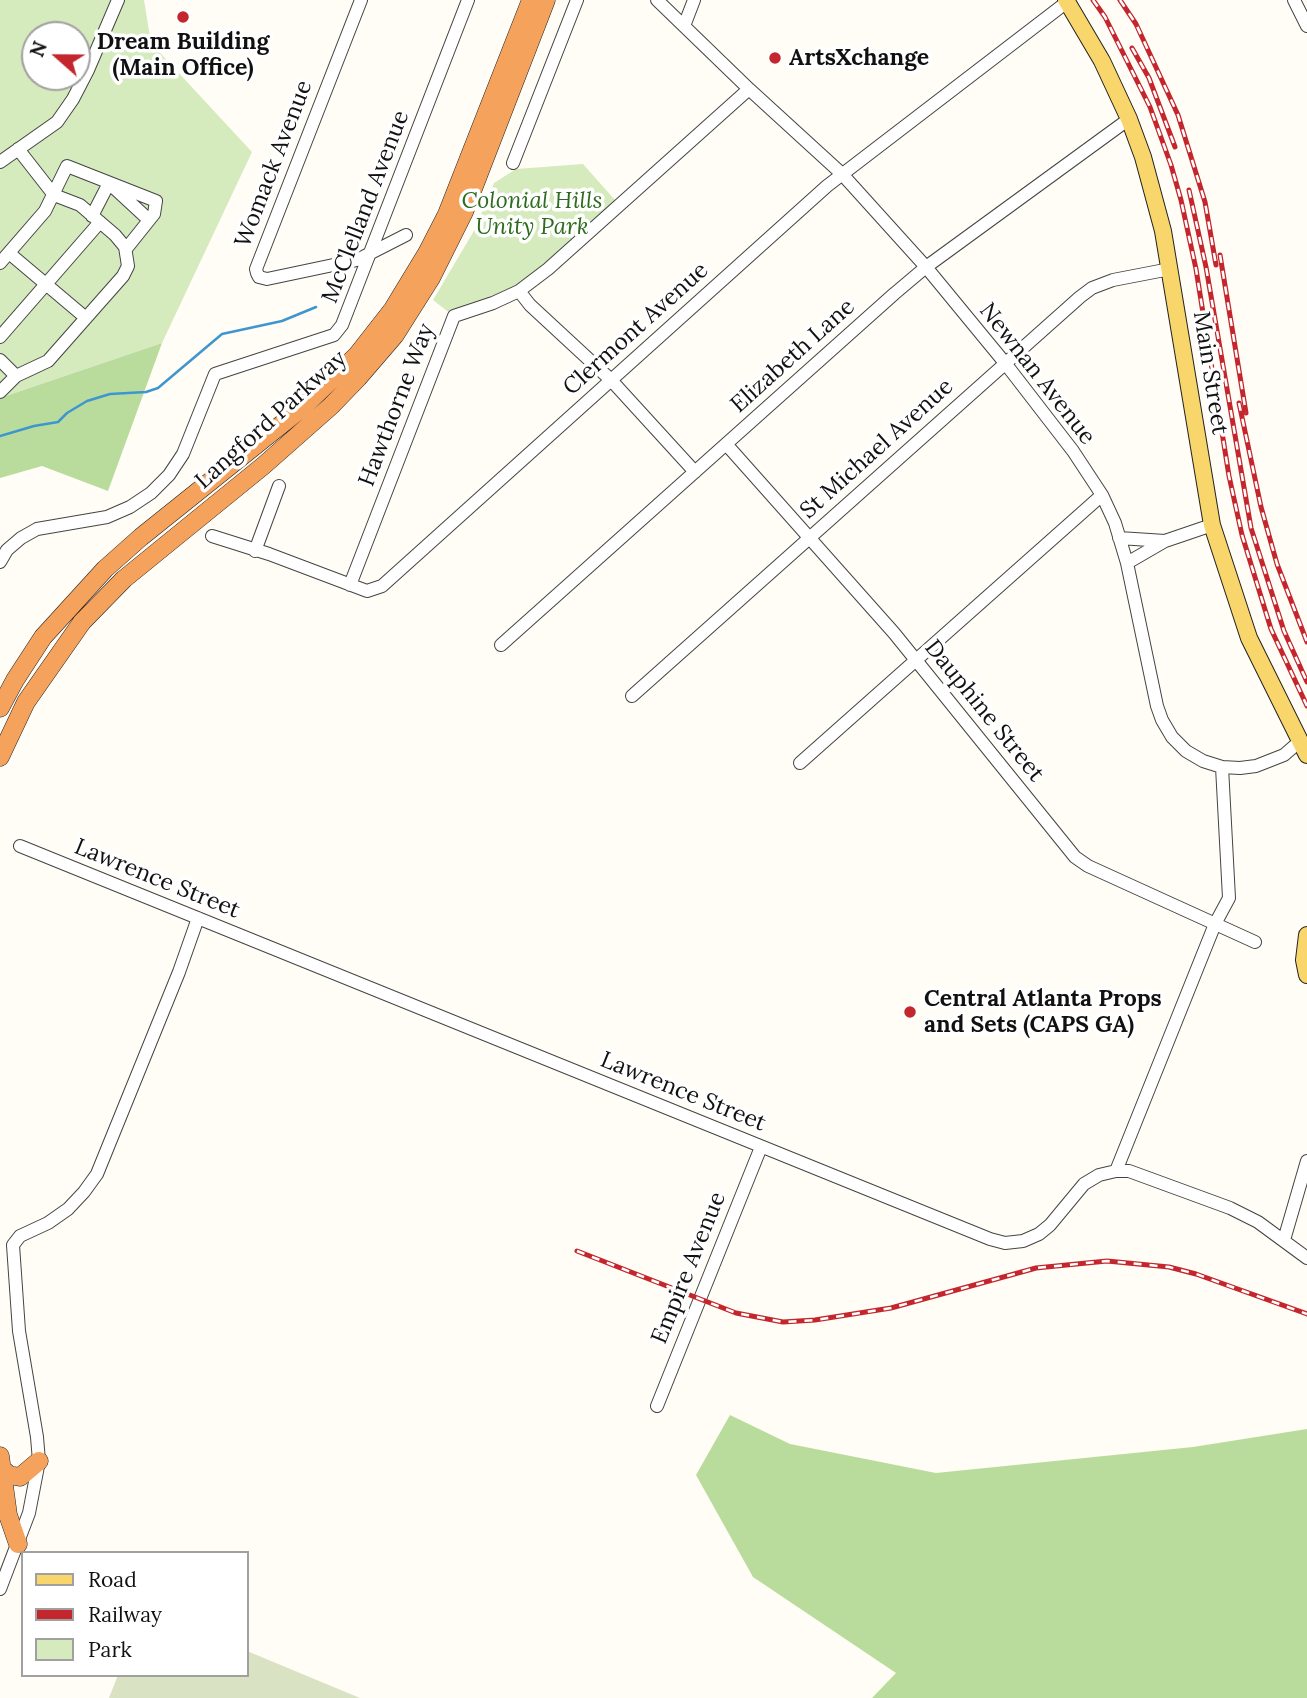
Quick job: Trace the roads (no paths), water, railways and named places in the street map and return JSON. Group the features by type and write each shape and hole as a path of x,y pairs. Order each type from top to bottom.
{"highway":[{"name":"Langford Parkway","path":"0,708 43,637 105,569 302,408 357,355 393,310 428,253 447,214 531,0"},
{"name":"Langford Parkway","path":"0,757 26,702 82,622 124,579 331,406 395,335 431,278 464,212 546,0"},
{"path":"1,1462 9,1475 20,1477 38,1461"},
{"path":"1,1462 8,1515 18,1544"}],"main road":[{"name":"Main Street","path":"1066,1 1102,61 1129,119 1155,196 1170,269 1212,525 1249,638 1303,748"},
{"path":"1307,935 1304,948 1307,975"}],"street":[{"path":"0,162 57,122 73,99 118,0"},
{"name":"Womack Avenue","path":"361,0 256,268 259,277 267,279 357,260 370,254"},
{"name":"McClelland Avenue","path":"0,562 21,538 37,529 107,517 130,507 151,493 169,475 183,454 215,374 334,335 342,325 468,0"},
{"path":"513,163 577,0"},
{"name":"Newnan Avenue","path":"657,0 748,89 842,174 926,267 1073,451 1102,495 1119,538 1162,720 1172,737 1186,751 1203,761 1222,767 1256,766 1303,748"},
{"path":"684,26 694,0"},
{"path":"1294,0 1307,26"},
{"name":"Clermont Avenue","path":"212,537 368,591 382,586 842,174 1066,1"},
{"name":"Hawthorne Way","path":"350,585 454,316 494,303 519,291 548,270 748,89"},
{"name":"Elizabeth Lane","path":"501,645 926,267 1129,119"},
{"path":"0,392 16,376 48,361 127,270 128,259 125,249 115,236 80,205 54,195 18,149"},
{"path":"86,318 47,285 4,258 45,211 67,166 156,201 154,214 125,249"},
{"path":"0,337 47,285 96,219 109,183"},
{"path":"109,183 149,220"},
{"path":"370,254 406,235"},
{"name":"St Michael Avenue","path":"632,696 1092,288 1113,280 1170,269"},
{"path":"519,291 530,305 611,380 695,472"},
{"path":"0,360 16,376"},
{"name":"Dauphine Street","path":"726,444 915,659 1075,857 1088,866 1255,942"},
{"path":"255,551 279,486"},
{"path":"800,763 1102,495"},
{"path":"1127,563 1165,541 1212,525"},
{"path":"1119,538 1165,541"},
{"path":"1222,767 1229,898 1215,924 1116,1171 1141,1173 1230,1208 1258,1222 1307,1258"},
{"name":"Lawrence Street","path":"20,846 990,1239 1004,1243 1023,1241 1039,1234 1050,1225 1084,1184 1099,1175 1116,1171"},
{"path":"0,1589 35,1491 38,1461 37,1437 19,1331 13,1245 20,1236 48,1223 68,1209 97,1174 198,918"},
{"name":"Empire Avenue","path":"657,1406 761,1147"},
{"path":"1284,1240 1307,1161"}],"waterway":[{"path":"0,436 58,422 87,401 110,394 146,392 158,388 222,334 282,321 316,307"}],"railway":[{"path":"1093,0 1105,17 1150,107 1171,165 1196,269 1229,476 1242,535 1271,629 1307,706"},
{"path":"1120,0 1136,24 1178,115 1205,202 1216,265"},
{"path":"1132,48 1149,78 1175,147"},
{"path":"1189,190 1206,267 1251,528 1284,631 1307,682"},
{"path":"1220,255 1246,413"},
{"path":"1239,403 1261,507 1277,564 1307,642"},
{"path":"577,1251 736,1313 783,1322 815,1320 891,1308 1036,1268 1107,1261 1169,1267 1196,1274 1307,1314"}],"place":[{"name":"Dream Building (Main Office)","path":"183,17"},
{"name":"ArtsXchange","path":"775,58"},
{"name":"Central Atlanta Props and Sets (CAPS GA)","path":"910,1012"}],"park label":[{"name":"Colonial Hills Unity Park","path":"532,214"}]}
